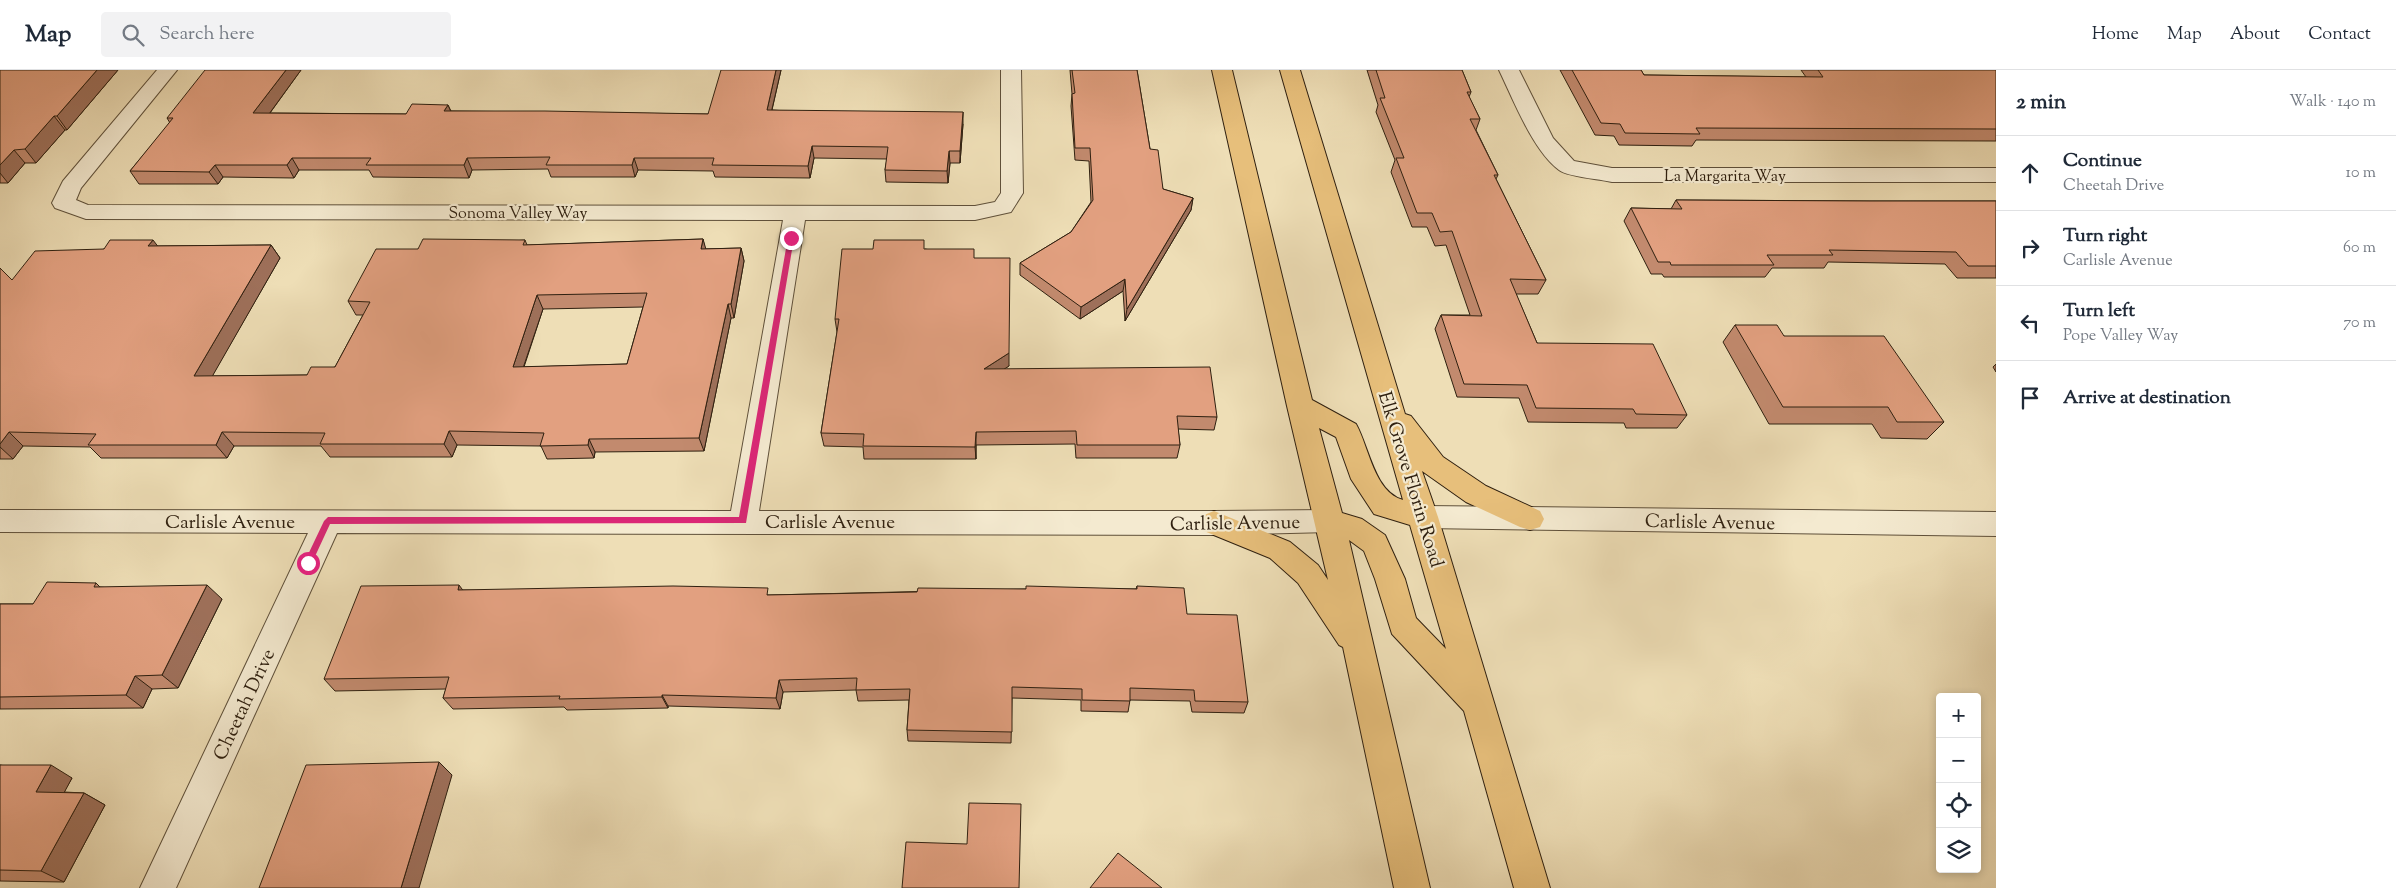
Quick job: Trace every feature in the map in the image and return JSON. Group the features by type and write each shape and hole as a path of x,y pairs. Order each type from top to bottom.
{"main road":[{"path":"1222,70 1300,406 1330,521 1412,888"},
{"name":"Elk Grove Florin Road","path":"1290,70 1424,517 1532,888"},
{"path":"1300,406 1347,431 1366,479 1384,506 1424,517"},
{"path":"1391,408 1433,465 1476,494 1530,518"},
{"path":"1330,521 1352,527 1375,543 1390,579 1403,625 1478,704"},
{"path":"1214,523 1280,550 1308,574 1323,599 1356,644"}],"street":[{"name":"Sonoma Valley Way","path":"167,70 71,186 63,204 86,212 975,213 1003,207 1012,193 1011,70"},
{"name":"La Margarita Way","path":"1509,70 1544,140 1567,166 1612,174 1996,175"},
{"path":"743,521 795,213"},
{"name":"Carlisle Avenue","path":"1424,517 1996,524"},
{"name":"Carlisle Avenue","path":"0,521 1214,523 1330,521"},
{"name":"Cheetah Drive","path":"158,888 328,521"}],"building":[{"path":"0,70 97,70 25,149 14,150 0,165"},
{"path":"205,70 286,70 253,113 406,114 412,104 448,105 444,111 708,114 721,70 776,70 767,110 963,112 960,151 949,151 947,171 885,170 888,147 812,146 808,166 712,165 714,158 634,158 632,165 546,165 550,157 467,158 464,165 366,165 371,158 292,158 287,165 215,165 209,172 130,171 173,118 167,118"},
{"path":"1072,70 1137,70 1150,149 1158,150 1163,189 1193,198 1127,309 1125,279 1081,307 1020,263 1071,232 1093,200 1090,148 1075,148 1072,94 1075,93"},
{"path":"1376,70 1462,70 1471,92 1467,92 1480,119 1470,119 1498,175 1494,175 1546,280 1510,279 1537,343 1653,344 1687,415 1636,414 1633,409 1536,408 1527,385 1464,384 1441,315 1482,316 1452,231 1440,232 1432,213 1417,213 1396,158 1404,158 1380,98 1385,98"},
{"path":"1572,70 1641,70 1644,75 1823,77 1818,70 1996,70 1996,129 1696,128 1700,134 1625,133 1620,124 1601,123"},
{"path":"1676,200 1996,201 1996,266 1968,266 1956,252 1829,250 1833,255 1767,255 1774,265 1671,265 1670,262 1658,262 1631,208 1682,209"},
{"path":"423,239 525,240 523,245 703,239 701,249 741,248 731,304 728,304 699,438 589,439 588,445 540,446 544,433 449,431 444,444 320,444 325,433 222,432 216,445 88,445 96,434 9,432 0,444 0,268 12,280 35,251 104,249 110,240 153,240 148,246 271,245 194,376 307,375 311,367 335,367 370,302 348,301 376,249 418,249","holes":["647,293 627,364 513,367 537,295"]},
{"path":"874,240 924,240 924,249 974,249 974,258 1010,258 1009,353 984,369 1210,367 1217,417 1177,416 1180,445 1077,445 1076,431 976,432 975,447 863,446 864,434 821,433 839,319 835,319 842,249 873,249"},
{"path":"1735,325 1777,325 1784,336 1884,336 1944,422 1897,422 1888,407 1783,407"},
{"path":"47,582 96,583 94,587 207,585 162,675 135,676 126,695 0,697 0,604 33,604"},
{"path":"459,585 458,590 673,586 768,588 767,595 917,592 918,588 1026,589 1026,586 1137,589 1137,586 1184,588 1187,614 1237,615 1248,702 1195,701 1194,690 1130,688 1130,701 1082,700 1082,689 1012,687 1012,732 907,730 910,689 856,690 857,678 779,680 776,698 662,695 662,697 559,699 560,696 443,698 449,677 324,679 361,586"},
{"path":"439,762 401,888 259,888 306,765"},
{"path":"0,765 51,765 36,792 84,793 41,871 0,870"},
{"path":"969,803 1021,804 1019,888 902,888 906,842 967,844"},
{"path":"1118,853 1162,888 1090,888"}],"route":[{"path":"308,563 328,521 743,521 791,238"}]}
